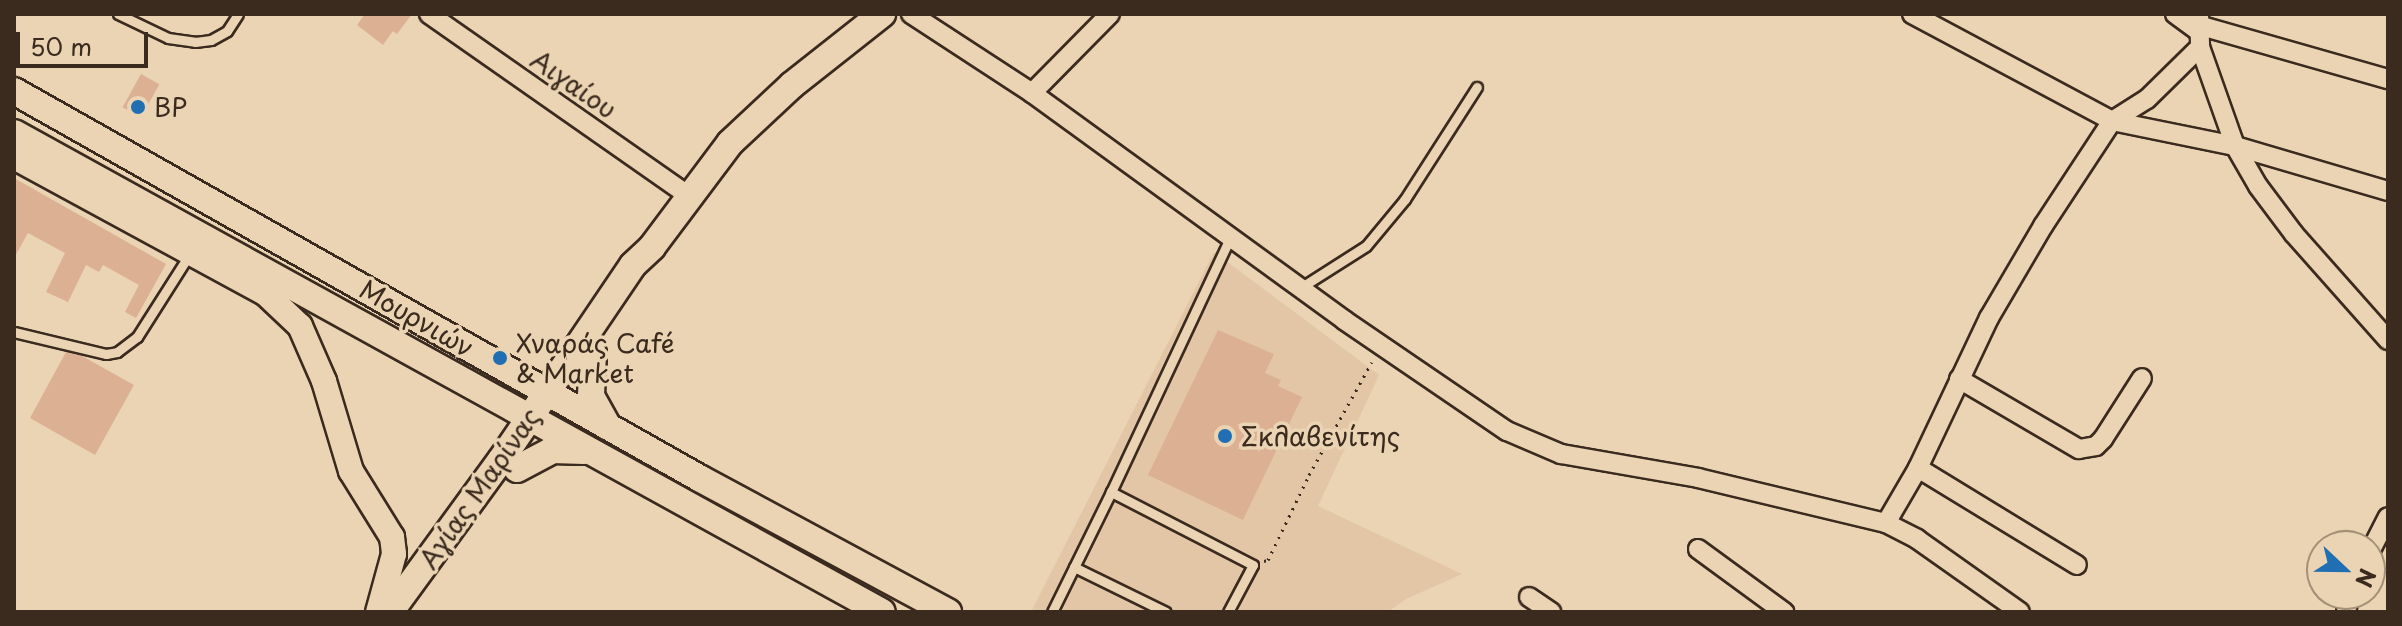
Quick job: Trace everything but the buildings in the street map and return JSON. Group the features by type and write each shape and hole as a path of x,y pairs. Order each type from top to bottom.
{"main road":[{"name":"Αγίας Μαρίνας","path":"406,612 538,424 586,349 633,265 652,247 730,143 792,85 882,14"},
{"name":"Μουρνιών","path":"14,91 554,397 948,612"},
{"path":"14,133 882,612"},
{"path":"498,364 548,366 586,349 591,396 608,427"},
{"path":"488,394 505,424 509,464 552,450 591,453"},
{"name":"Αγίας Μαρίνας","path":"390,612 509,464"}],"street":[{"name":"Αιγαίου","path":"429,14 689,196"},
{"path":"911,14 1032,93 1381,346 1507,431 1561,454 1698,478 1886,523 1917,539 2020,612"},
{"path":"1032,93 1110,14"},
{"path":"1912,14 2112,121 2235,146 2388,191"},
{"path":"2175,14 2198,29 2388,79"},
{"path":"1886,523 1918,468 1959,379 2043,226 2112,121 2147,99 2198,29"},
{"path":"2198,29 2235,146 2273,207 2385,331"},
{"path":"14,157 265,293 300,326 312,347 351,471 392,537 394,554 378,612"},
{"path":"1959,379 2079,449 2096,446 2103,439 2142,378"},
{"path":"1918,468 2077,565"},
{"path":"1698,549 1784,612"},
{"path":"1529,597 1551,612"}],"lane":[{"path":"118,14 168,38 195,42 211,40 227,31 238,14"},
{"path":"1300,288 1366,246 1405,199 1477,87"},
{"path":"1052,612 1231,236"},
{"path":"14,332 106,354 117,352 137,337 191,252"},
{"path":"1111,492 1253,565 1228,612"},
{"path":"1074,567 1166,612"}],"path":[{"path":"1253,565 1268,560 1309,475 1381,346"}],"shaded area":[{"path":"1214,252 1379,375 1318,506 1462,574 1406,599 1388,612 1031,612"}],"place":[{"name":"BP","path":"138,107"},
{"name":"Χναράς Café & Market","path":"500,358"},
{"name":"Σκλαβενίτης","path":"1225,436"}]}
